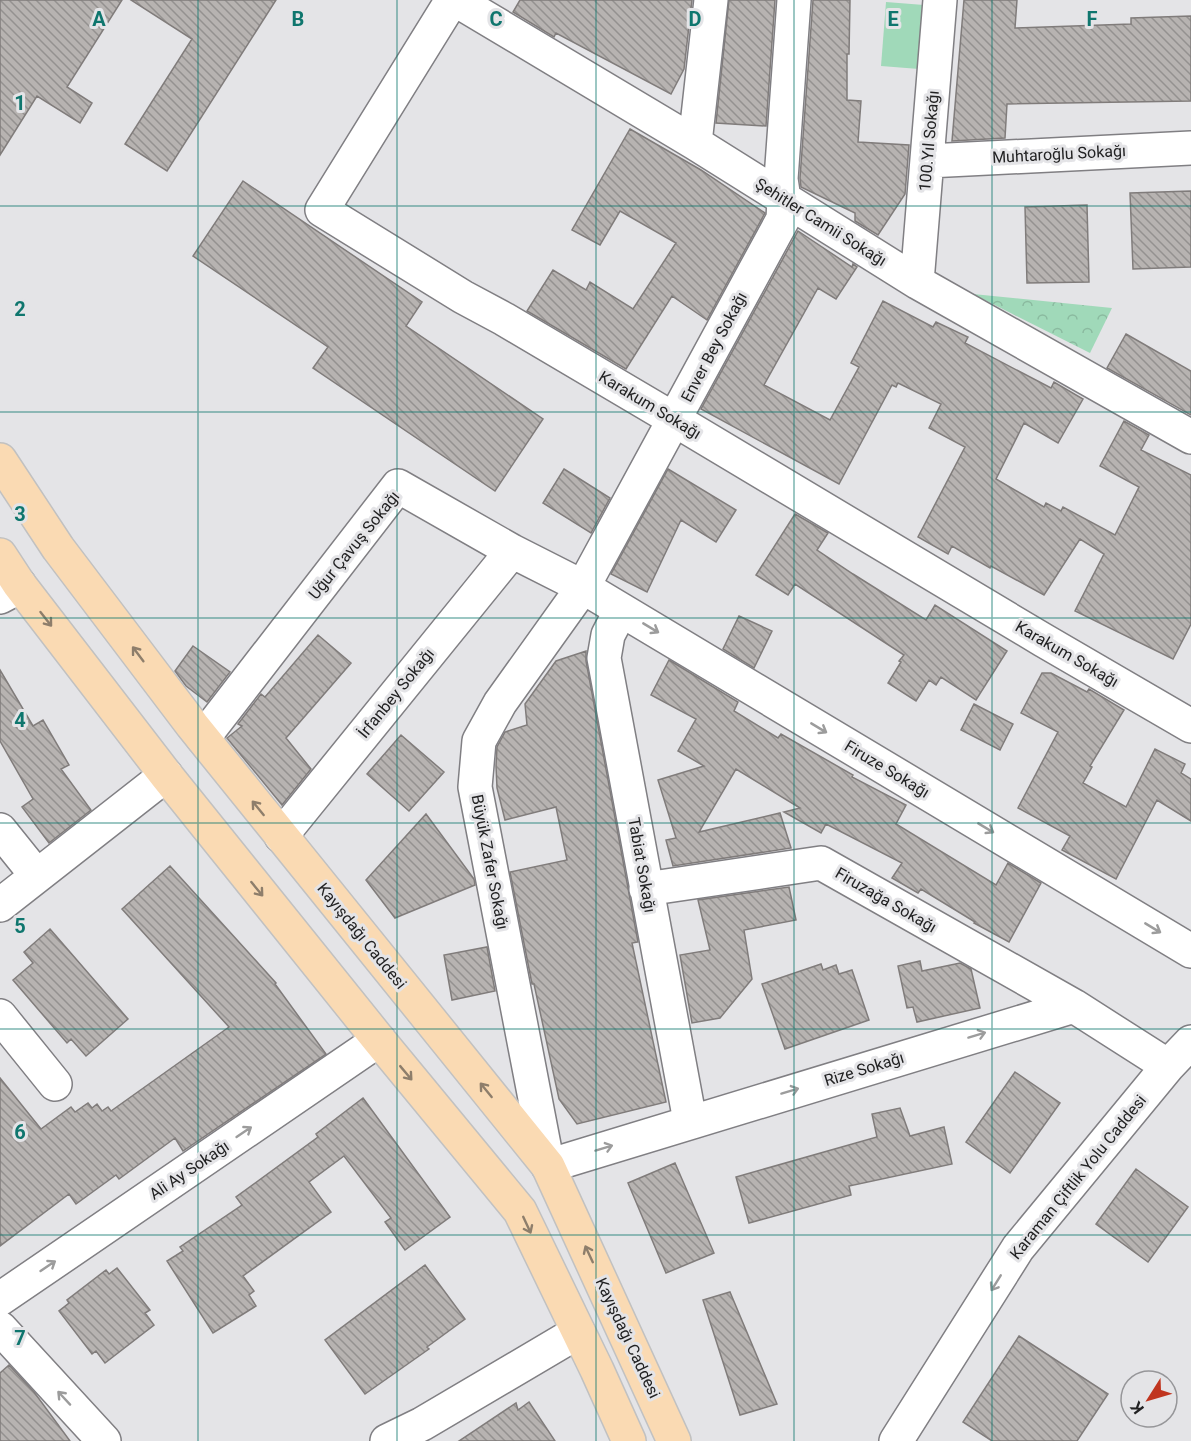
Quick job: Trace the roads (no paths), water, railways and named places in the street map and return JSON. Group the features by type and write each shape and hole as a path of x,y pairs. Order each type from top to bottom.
{"main road":[{"name":"Kayışdağı Caddesi","path":"0,460 58,548 203,738 548,1166 674,1441"},
{"path":"0,555 9,590 166,775 520,1211 629,1441"}],"street":[{"name":"Şehitler Camii Sokağı","path":"454,0 694,142 917,282 1191,437"},
{"name":"Karakum Sokağı","path":"454,0 322,210 463,297 504,319 1191,726"},
{"path":"694,142 711,0"},
{"name":"Enver Bey Sokağı","path":"583,587 783,219 784,199 781,179 794,0"},
{"name":"100.Yıl Sokağı","path":"917,282 940,0"},
{"name":"Muhtaroğlu Sokağı","path":"928,162 1191,148"},
{"name":"Uğur Çavuş Sokağı","path":"203,738 398,486 512,551 583,587"},
{"name":"İrfanbey Sokağı","path":"281,836 512,551"},
{"name":"Firuze Sokağı","path":"583,587 1191,951"},
{"name":"Büyük Zafer Sokağı","path":"548,1166 475,787 479,741 484,731 500,703 583,587"},
{"name":"Tabiat Sokağı","path":"621,610 608,635 604,658 690,1121"},
{"path":"0,905 166,775"},
{"path":"0,830 37,876"},
{"name":"Firuzağa Sokağı","path":"646,889 820,863 1074,1006"},
{"path":"1074,1006 1168,1066"},
{"name":"Rize Sokağı","path":"548,1166 1074,1006"},
{"path":"0,1016 55,1084"},
{"name":"Ali Ay Sokağı","path":"0,1299 379,1040"},
{"name":"Karaman Çiftlik Yolu Caddesi","path":"896,1441 1018,1248 1168,1066 1191,1042"},
{"path":"0,1328 104,1441"},
{"path":"387,1441 422,1424 578,1332"}]}
